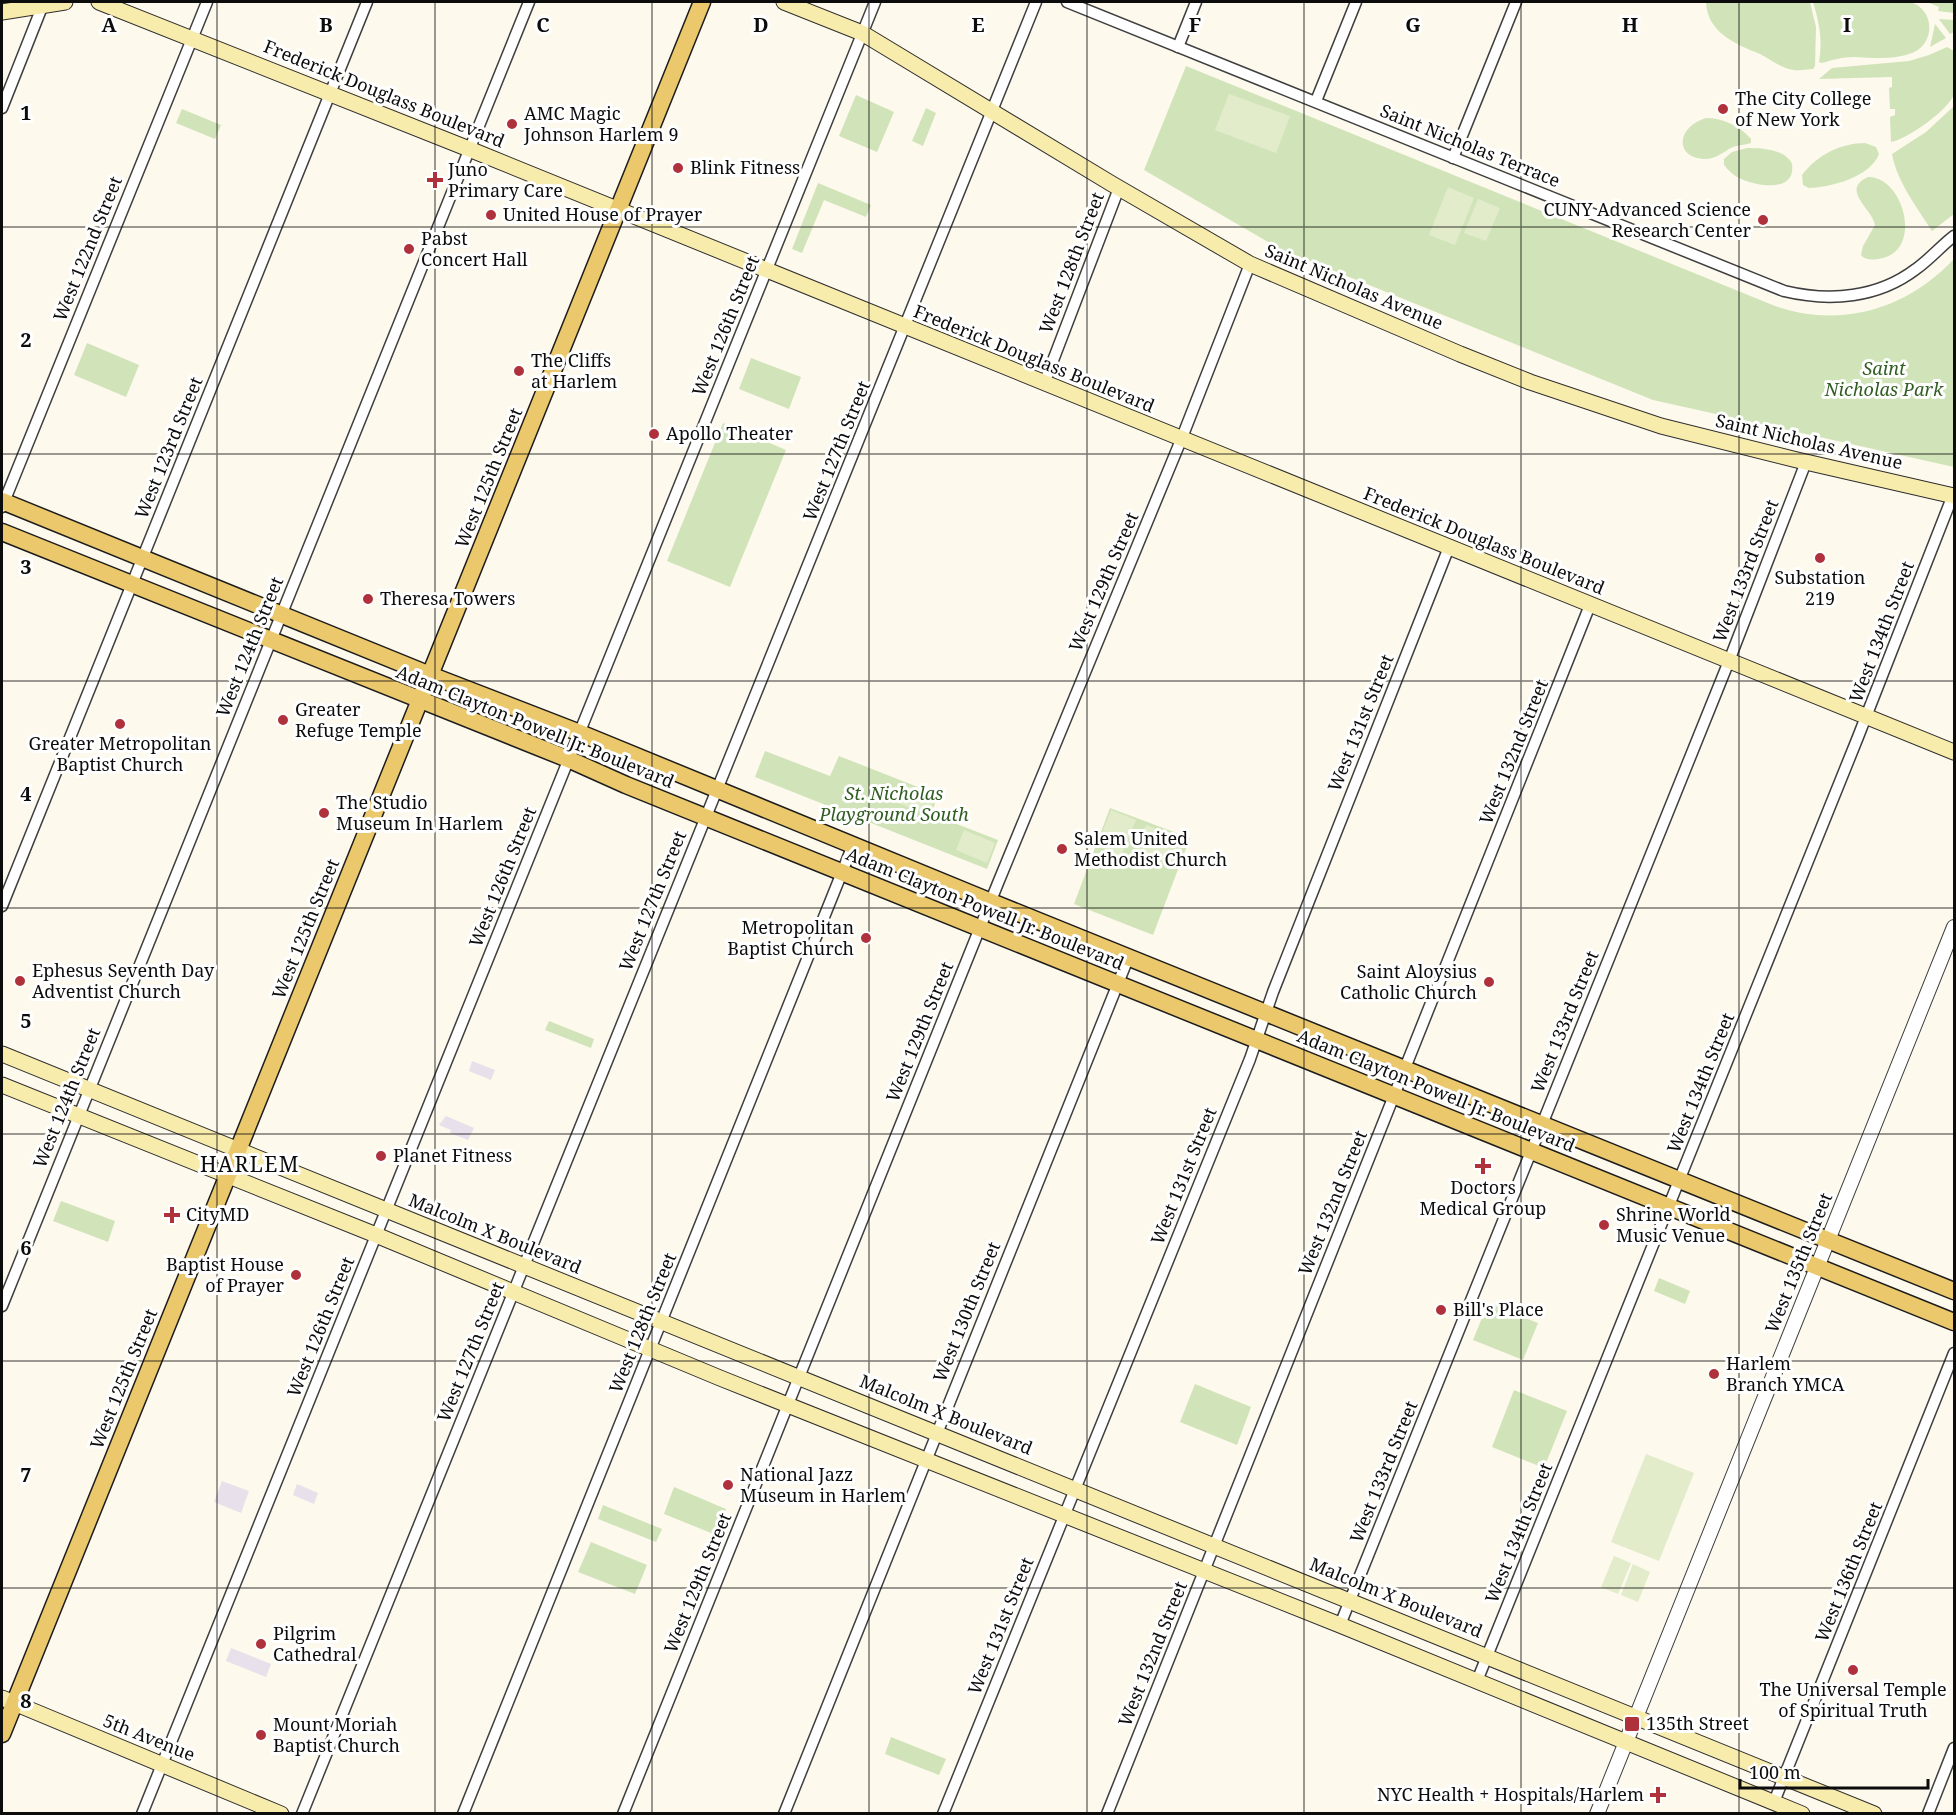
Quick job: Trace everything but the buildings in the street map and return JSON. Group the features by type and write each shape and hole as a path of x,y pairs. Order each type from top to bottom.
{"main road":[{"path":"2,12 44,3 64,2"},
{"name":"Frederick Douglass Boulevard","path":"99,2 469,149 1954,752"},
{"name":"West 125th Street","path":"2,1734 8,1701 228,1176 702,2"},
{"name":"Saint Nicholas Avenue","path":"784,2 862,33 1119,188 1251,264 1460,354 1530,382 1661,426 1954,496"},
{"name":"Adam Clayton Powell Jr. Boulevard","path":"2,504 580,733 991,902 1954,1291"},
{"name":"Adam Clayton Powell Jr. Boulevard","path":"2,532 568,759 705,817 1954,1322"},
{"name":"Malcolm X Boulevard","path":"2,1054 88,1091 799,1376 1874,1814"},
{"path":"2,1085 1802,1814"},
{"name":"5th Avenue","path":"8,1701 281,1814"}],"street":[{"name":"West 122nd Street","path":"2,504 207,2"},
{"name":"West 123rd Street","path":"2,906 367,2"},
{"name":"West 124th Street","path":"2,1306 529,2"},
{"name":"West 126th Street","path":"142,1814 875,2"},
{"name":"West 127th Street","path":"302,1814 705,817 906,328 1036,2"},
{"name":"Saint Nicholas Terrace","path":"1067,2 1784,291 1808,297 1834,298 1878,290 1914,271 1954,236"},
{"path":"1178,47 1196,2"},
{"path":"1316,101 1356,2"},
{"path":"1453,158 1516,2"},
{"path":"2,108 44,3"},
{"name":"West 128th Street","path":"1044,384 1119,188"},
{"name":"West 129th Street","path":"623,1814 980,927 1182,440 1251,264"},
{"name":"West 133rd Street","path":"1340,1626 1729,661 1806,462"},
{"name":"West 134th Street","path":"1477,1681 1954,496"},
{"name":"West 131st Street","path":"943,1814 1250,1059 1266,1012 1449,547"},
{"name":"West 132nd Street","path":"1107,1814 1590,605"},
{"name":"West 128th Street","path":"463,1814 854,845"},
{"name":"West 135th Street","path":"1597,1814 1954,927"},
{"name":"West 130th Street","path":"784,1814 1129,956"},
{"name":"West 136th Street","path":"1774,1802 1954,1353"},
{"path":"1928,1814 1954,1748"}],"shaded area":[{"path":"472,1061 495,1070 491,1080 469,1071"},
{"path":"446,1116 474,1128 468,1140 450,1133 451,1130 439,1125"},
{"path":"222,1481 249,1491 241,1513 214,1502"},
{"path":"297,1484 318,1493 314,1504 293,1495"},
{"path":"231,1648 271,1664 266,1677 226,1661"}],"green space":[{"path":"1706,2 1810,2 1816,27 1815,66 1813,69 1789,69 1732,41 1724,36 1711,21"},
{"path":"1813,2 1910,2 1924,12 1928,19 1929,35 1920,49 1898,57 1849,57 1822,63 1819,62 1820,31"},
{"path":"1927,2 1954,2 1954,13 1938,11 1939,7"},
{"path":"1939,19 1954,20 1954,32 1950,34"},
{"path":"1935,24 1946,38 1930,47"},
{"path":"1947,47 1954,51 1955,90 1951,100 1927,123 1907,136 1891,142 1890,117 1895,115 1895,109 1890,109 1889,88 1892,87 1892,77 1819,79 1832,68 1909,61"},
{"name":"Saint Nicholas Park","path":"1186,66 1775,306 1800,313 1848,314 1872,310 1915,291 1954,259 1954,467 1653,400 1280,249 1144,170"},
{"path":"1229,94 1290,116 1276,153 1215,130"},
{"path":"856,95 894,112 877,152 839,136"},
{"path":"1954,106 1954,214 1932,231 1903,184 1892,154 1926,132"},
{"path":"926,108 936,113 923,146 912,141"},
{"path":"182,109 221,125 215,139 176,123"},
{"path":"1706,118 1719,119 1736,127 1747,134 1751,143 1733,147 1712,158 1694,157 1684,148 1684,134 1696,122"},
{"path":"1865,143 1876,147 1879,154 1868,169 1859,175 1828,186 1809,188 1803,185 1802,175 1822,156 1847,145"},
{"path":"1747,148 1766,149 1784,155 1792,164 1792,174 1788,180 1781,184 1764,185 1746,181 1733,174 1724,165 1724,159 1732,152"},
{"path":"1868,177 1881,180 1891,189 1904,215 1905,230 1901,244 1893,254 1878,259 1866,259 1861,255 1863,246 1875,225 1857,193 1860,182"},
{"path":"818,183 871,205 866,217 824,200 802,253 792,249"},
{"path":"1448,187 1474,198 1455,245 1429,235"},
{"path":"1478,199 1500,208 1486,241 1464,233"},
{"path":"87,343 139,365 126,397 74,375"},
{"path":"751,358 801,377 789,409 739,389"},
{"path":"723,423 786,450 730,587 667,561"},
{"name":"St. Nicholas Playground South","path":"765,751 830,776 839,756 938,795 931,814 998,840 987,869 755,777"},
{"path":"900,783 935,796 928,815 893,801"},
{"path":"1110,808 1190,838 1153,935 1074,904"},
{"path":"1111,810 1136,820 1121,856 1097,846"},
{"path":"1146,825 1185,840 1175,867 1136,851"},
{"path":"964,830 995,843 987,863 956,850"},
{"path":"549,1021 594,1039 591,1048 545,1030"},
{"path":"61,1201 115,1221 108,1242 53,1221"},
{"path":"1659,1278 1690,1291 1685,1304 1654,1291"},
{"path":"1488,1303 1538,1323 1523,1360 1473,1340"},
{"path":"1195,1384 1251,1407 1237,1445 1180,1422"},
{"path":"1514,1390 1567,1411 1544,1468 1492,1447"},
{"path":"1646,1454 1694,1473 1659,1561 1611,1542"},
{"path":"674,1487 726,1509 716,1535 664,1514"},
{"path":"603,1505 662,1529 656,1542 598,1519"},
{"path":"591,1542 647,1565 635,1594 578,1572"},
{"path":"1614,1556 1631,1563 1618,1594 1601,1587"},
{"path":"1633,1564 1650,1572 1638,1602 1621,1595"},
{"path":"891,1737 946,1759 939,1775 885,1754"}],"place":[{"name":"The City College of New York","path":"1723,109"},
{"name":"AMC Magic Johnson Harlem 9","path":"512,124"},
{"name":"Blink Fitness","path":"678,168"},
{"name":"Juno Primary Care","path":"435,180"},
{"name":"United House of Prayer","path":"491,215"},
{"name":"CUNY Advanced Science Research Center","path":"1763,220"},
{"name":"Pabst Concert Hall","path":"409,249"},
{"name":"The Cliffs at Harlem","path":"519,371"},
{"name":"Apollo Theater","path":"654,434"},
{"name":"Substation 219","path":"1820,558"},
{"name":"Theresa Towers","path":"368,599"},
{"name":"Greater Refuge Temple","path":"283,720"},
{"name":"Greater Metropolitan Baptist Church","path":"120,724"},
{"name":"The Studio Museum In Harlem","path":"324,813"},
{"name":"Salem United Methodist Church","path":"1062,849"},
{"name":"Metropolitan Baptist Church","path":"866,938"},
{"name":"Ephesus Seventh Day Adventist Church","path":"20,981"},
{"name":"Saint Aloysius Catholic Church","path":"1489,982"},
{"name":"Planet Fitness","path":"381,1156"},
{"name":"Doctors Medical Group","path":"1483,1166"},
{"name":"CityMD","path":"172,1215"},
{"name":"Shrine World Music Venue","path":"1604,1225"},
{"name":"Baptist House of Prayer","path":"296,1275"},
{"name":"Bill's Place","path":"1441,1310"},
{"name":"Harlem Branch YMCA","path":"1714,1374"},
{"name":"National Jazz Museum in Harlem","path":"728,1485"},
{"name":"Pilgrim Cathedral","path":"261,1644"},
{"name":"The Universal Temple of Spiritual Truth","path":"1853,1670"},
{"name":"135th Street","path":"1632,1724"},
{"name":"Mount Moriah Baptist Church","path":"261,1735"},
{"name":"NYC Health + Hospitals/Harlem","path":"1658,1795"}],"district":[{"name":"HARLEM","path":"250,1165"}]}
